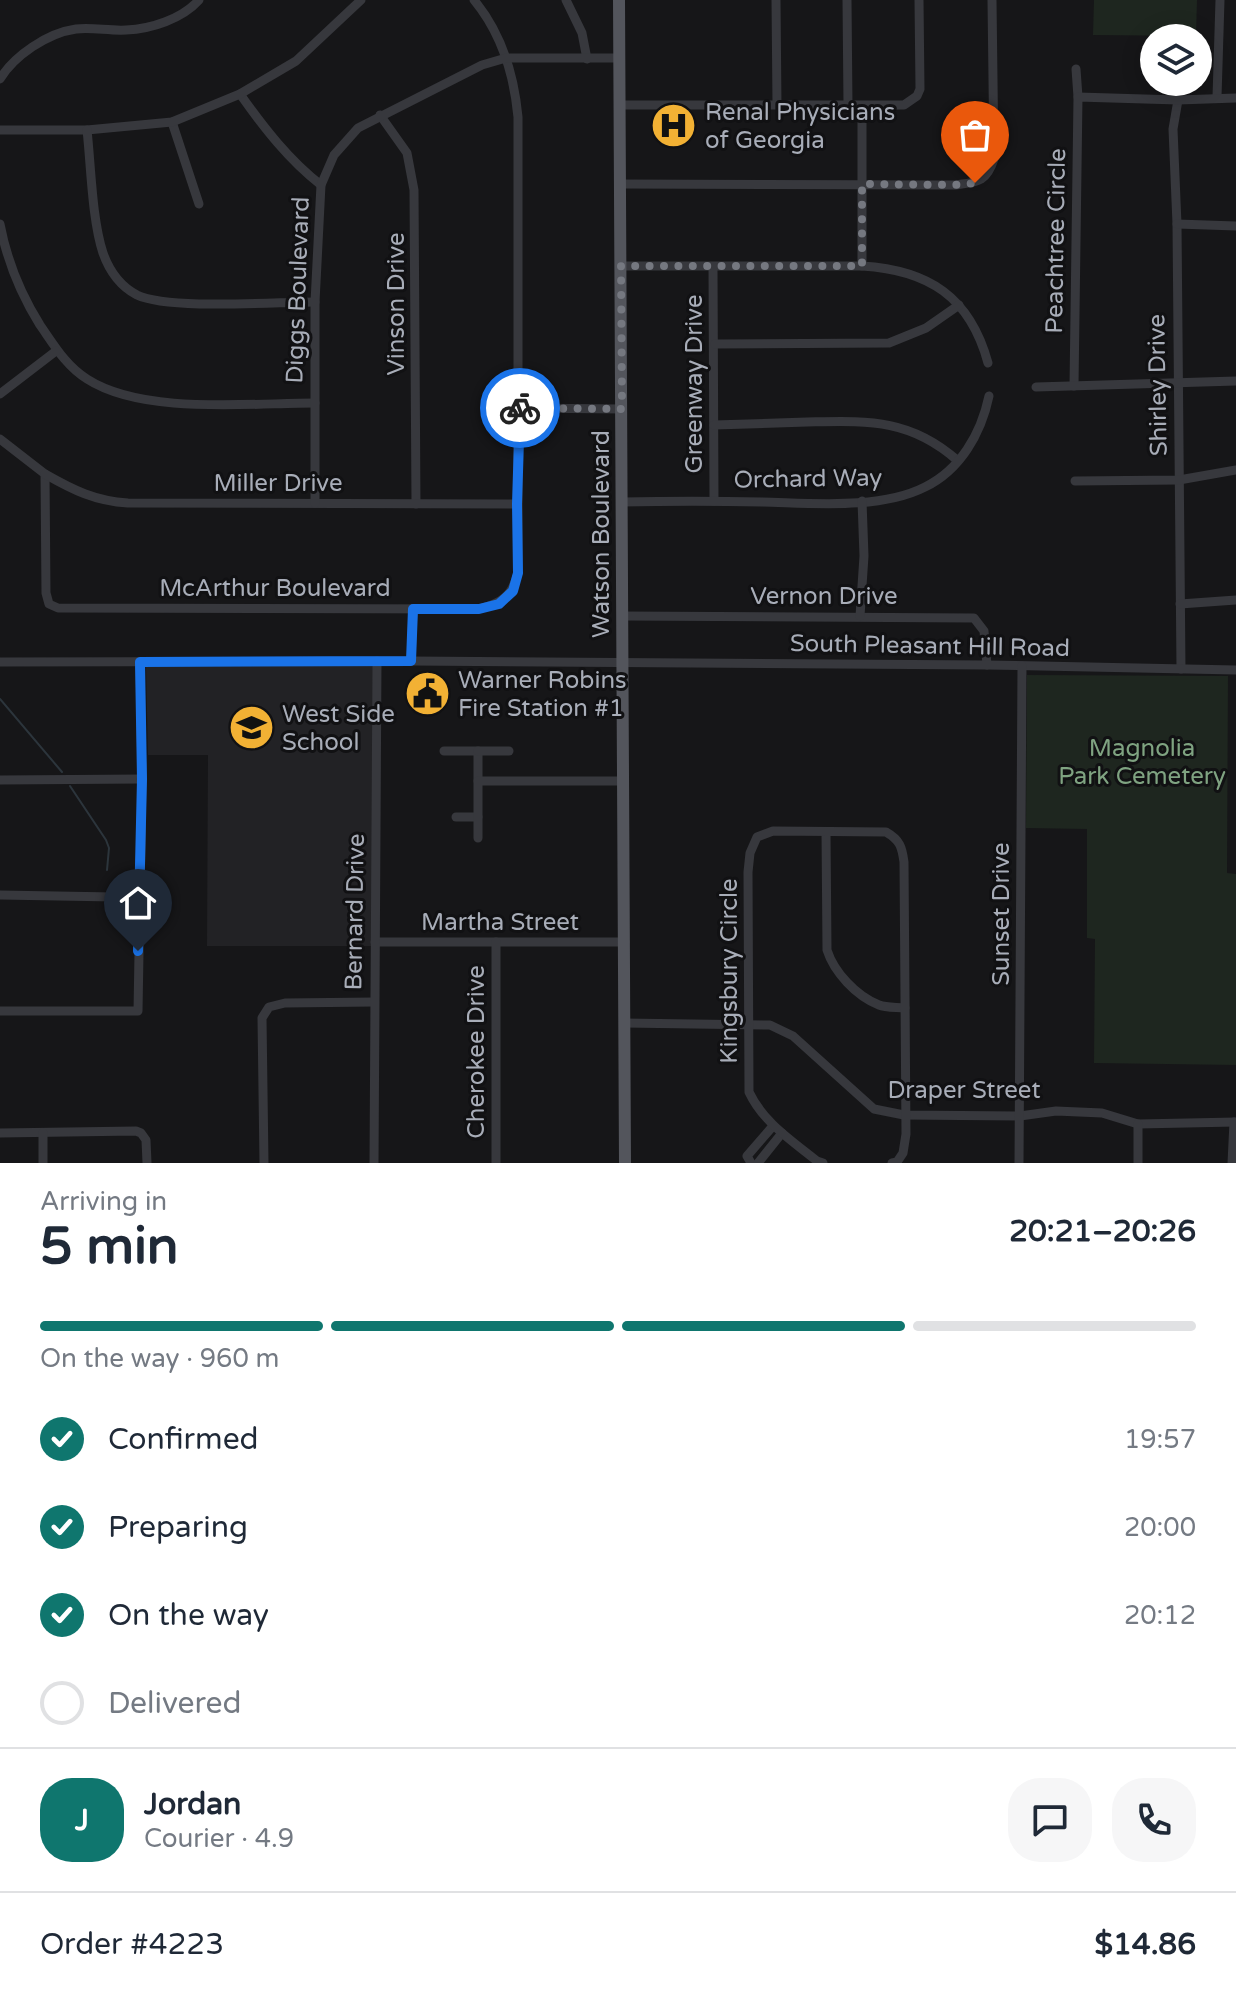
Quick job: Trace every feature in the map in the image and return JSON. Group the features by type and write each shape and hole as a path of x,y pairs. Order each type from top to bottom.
{"main road":[{"name":"Watson Boulevard","path":"619,0 625,1163"}],"street":[{"path":"0,79 8,65 61,33 74,29 141,29 166,21 199,0"},
{"path":"0,130 87,130 172,122 240,94 296,61 361,0"},
{"name":"McArthur Boulevard","path":"45,474 46,593 49,604 73,608 479,609 499,604 513,591 518,573 518,117 513,77 506,58 496,34 474,0"},
{"path":"566,0 587,47 587,59"},
{"path":"776,0 777,105"},
{"path":"847,0 848,105"},
{"path":"620,105 897,106 910,102 920,89 919,0"},
{"path":"620,184 975,183 990,173 994,159 992,0"},
{"path":"1217,97 1220,0"},
{"name":"Diggs Boulevard","path":"315,503 315,302 321,185 334,155 349,136 380,115 460,74 506,58 620,58"},
{"name":"Peachtree Circle","path":"1074,386 1076,69"},
{"path":"240,94 281,147 321,185"},
{"path":"1078,97 1236,98"},
{"name":"Shirley Drive","path":"1178,100 1173,129 1177,224 1181,669"},
{"path":"862,106 862,266"},
{"name":"Vinson Drive","path":"380,115 407,153 414,190 416,504"},
{"path":"172,122 199,204"},
{"path":"87,130 102,250 114,276 126,287 137,295 160,302 315,302"},
{"path":"0,224 12,272 26,302 56,351 86,379 130,398 184,403 315,403"},
{"path":"1177,224 1236,226"},
{"path":"621,266 862,266 899,270 940,287 959,305 977,331 988,363"},
{"name":"Greenway Drive","path":"713,267 714,501"},
{"path":"715,344 889,343 926,328 959,305"},
{"path":"0,394 56,351"},
{"path":"1036,387 1236,381"},
{"name":"Orchard Way","path":"622,502 827,503 894,497 939,479 957,460 976,438 989,396"},
{"path":"518,408 622,409"},
{"path":"714,425 876,421 919,434 939,444 957,460"},
{"path":"0,439 45,474"},
{"path":"1075,481 1179,480 1236,470"},
{"name":"Miller Drive","path":"45,474 80,494 107,501 517,504"},
{"path":"860,616 864,556 862,501"},
{"path":"1180,604 1236,600"},
{"path":"411,661 413,609"},
{"name":"Vernon Drive","path":"623,616 974,618 984,631 987,665"},
{"name":"Bernard Drive","path":"374,1163 377,661"},
{"name":"South Pleasant Hill Road","path":"0,662 411,661 1236,670"},
{"path":"0,1011 138,1011 142,779 140,662"},
{"name":"Sunset Drive","path":"1019,1163 1022,666"},
{"path":"444,751 509,751"},
{"path":"478,751 478,838"},
{"path":"0,780 142,779"},
{"path":"478,781 624,781"},
{"path":"456,817 478,817"},
{"name":"Kingsbury Circle","path":"823,1163 773,1126 757,1109 749,1092 748,872 750,853 757,837 773,831 886,832 896,837 901,846 904,862 905,1008 903,1153 897,1162 892,1163"},
{"path":"826,832 827,950 832,966 853,987 879,1005 905,1008"},
{"path":"0,895 115,897 139,890"},
{"name":"Martha Street","path":"375,942 625,942"},
{"name":"Cherokee Drive","path":"496,942 496,1163"},
{"path":"264,1163 262,1018 269,1007 285,1003 374,1002"},
{"name":"Draper Street","path":"624,1023 750,1023 781,1029 793,1036 874,1109 904,1115 1020,1116 1056,1111 1102,1113 1138,1124 1235,1122"},
{"path":"1232,1163 1235,1122"},
{"path":"1138,1124 1138,1163"},
{"path":"751,1163 747,1156 773,1126"},
{"path":"0,1133 141,1133 146,1140 147,1163"},
{"path":"43,1133 43,1163"},
{"path":"758,1163 782,1133"}],"shaded area":[{"path":"373,665 372,946 207,946 208,755 148,755 146,667"}],"green space":[{"path":"1094,0 1197,0 1196,24 1140,24 1140,35 1093,35"},
{"name":"Magnolia Park Cemetery","path":"1027,675 1228,676 1227,873 1236,874 1236,1065 1094,1063 1095,939 1087,938 1087,829 1026,828"}],"waterway":[{"path":"0,699 62,772"},
{"path":"70,786 106,840 109,848 107,870"}],"way so far":[{"path":"520,408 622,409 621,266 862,266 862,184 975,183"}],"place":[{"name":"Renal Physicians of Georgia","path":"674,126"},
{"name":"Warner Robins Fire Station #1","path":"427,694"},
{"name":"West Side School","path":"251,728"}],"route":[{"path":"138,951 142,779 140,662 411,661 413,609 479,609 499,604 513,591 518,573 520,408"}]}
